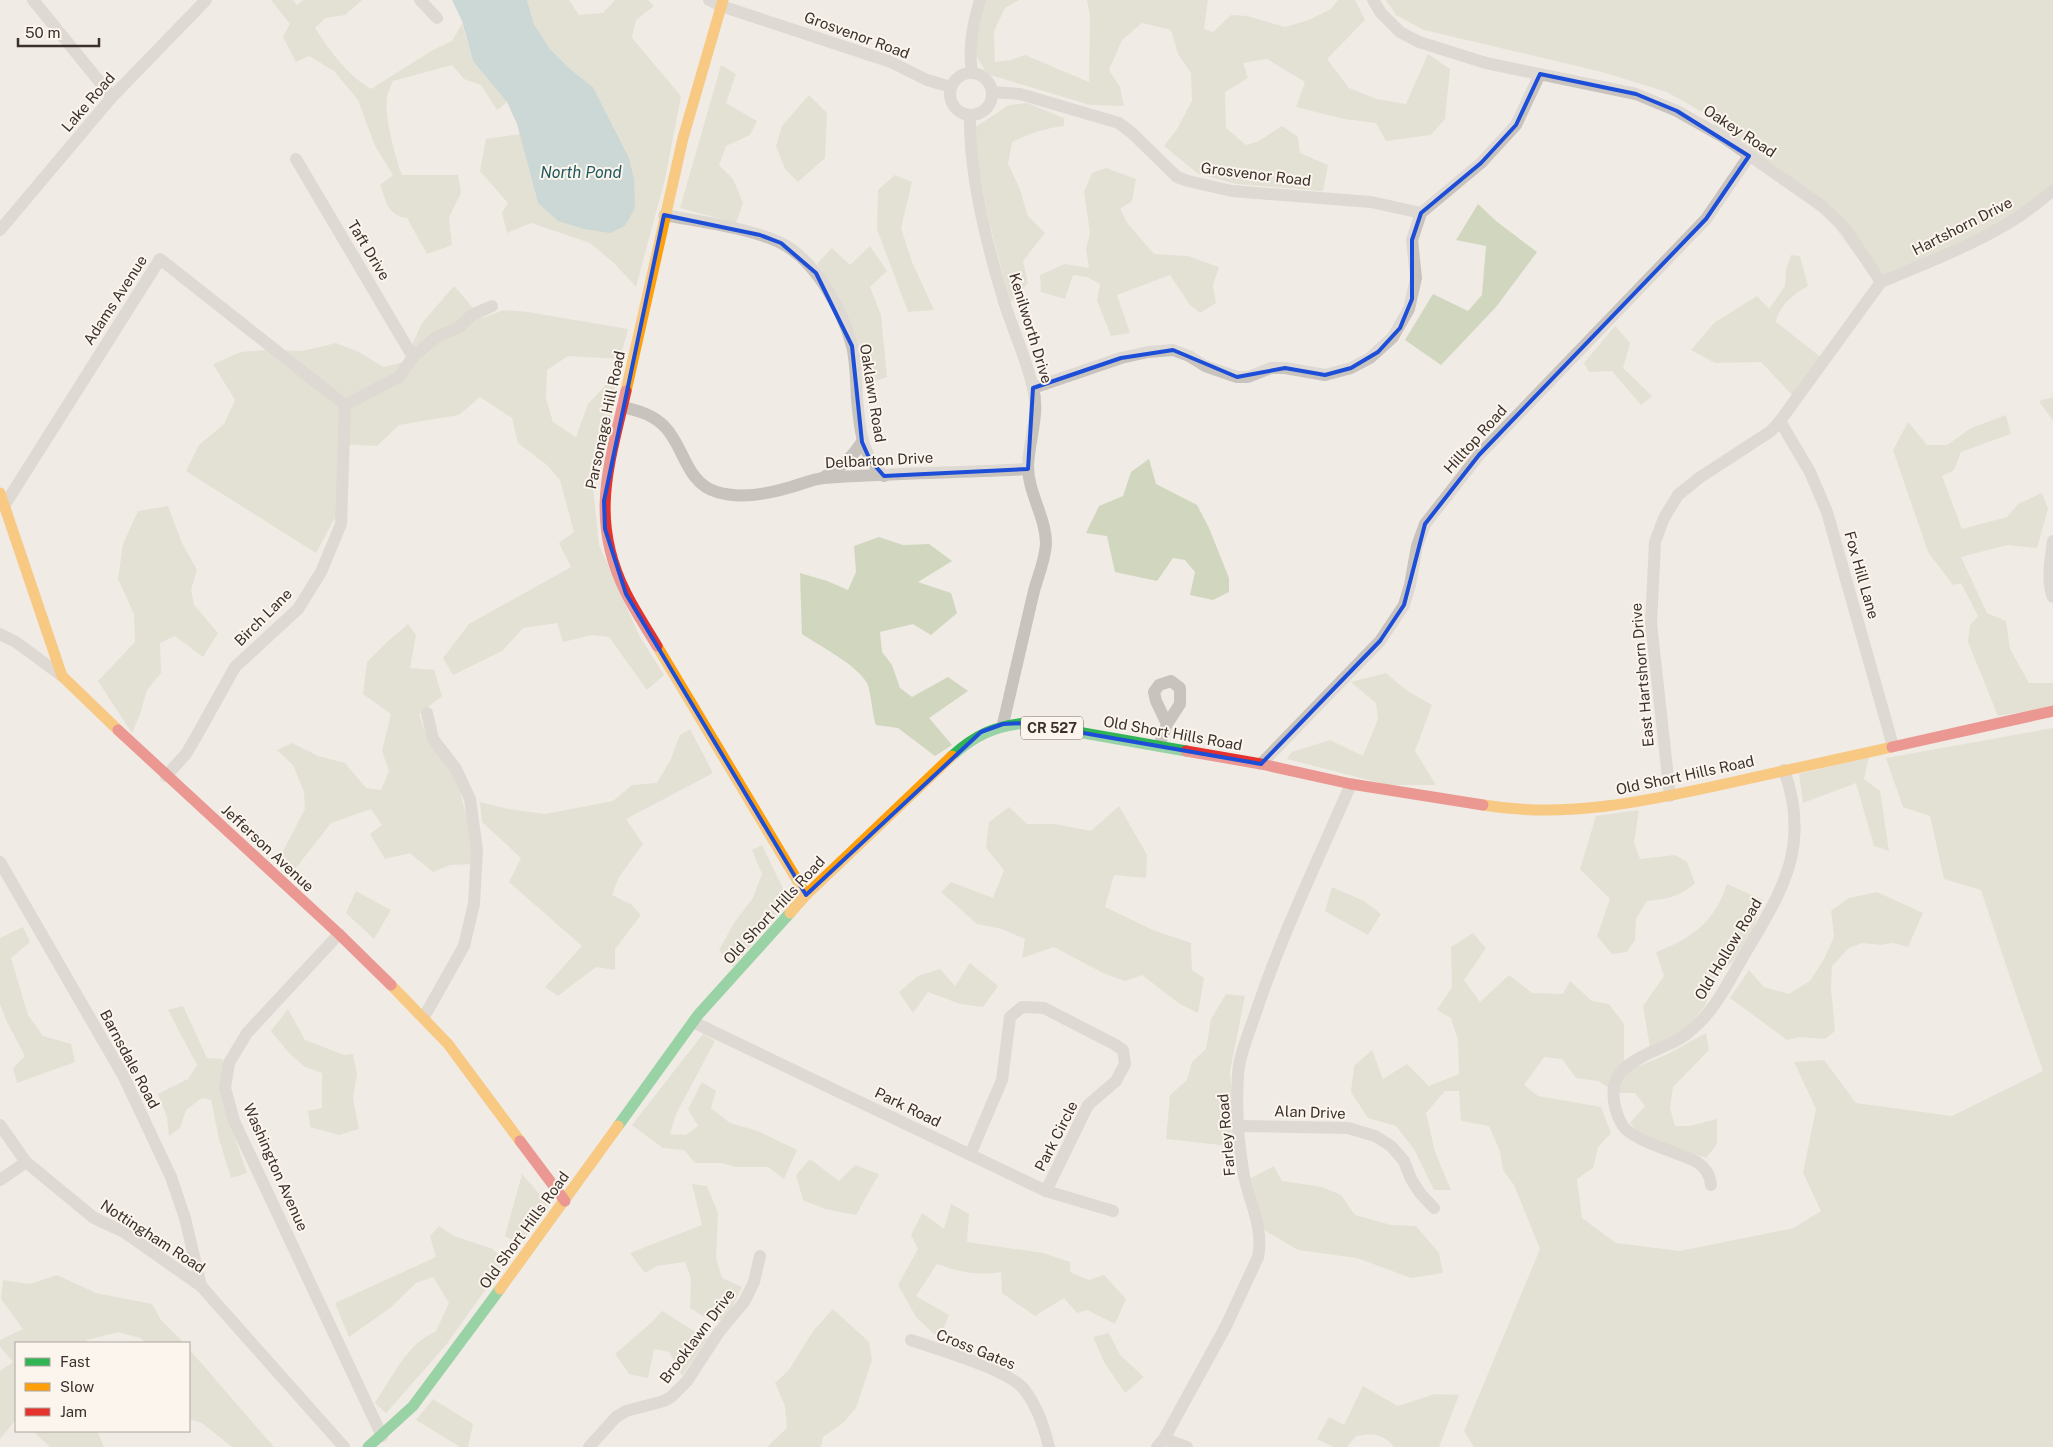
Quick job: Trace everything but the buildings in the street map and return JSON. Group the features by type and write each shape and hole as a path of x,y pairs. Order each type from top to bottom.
{"main road":[{"name":"Parsonage Hill Road","path":"722,3 690,110 664,215 623,407 613,444 604,501 605,529 614,568 626,594 806,894"},
{"name":"Jefferson Avenue","path":"0,493 62,676 166,776 340,934 424,1017 448,1044 565,1201"},
{"name":"Old Short Hills Road","path":"368,1447 412,1406 565,1201 693,1022 806,894 981,732 1003,724 1026,724 1261,764 1351,784 1494,807 1532,811 1642,802 2053,711"}],"street":[{"path":"33,0 112,97"},
{"name":"Lake Road","path":"0,230 112,97 206,0"},
{"path":"420,0 437,18"},
{"name":"Grosvenor Road","path":"709,0 891,62 927,80 951,88"},
{"path":"972,73 970,58 971,41 980,0"},
{"name":"Oakey Road","path":"1373,0 1381,13 1400,32 1419,42 1486,63 1636,94 1677,111 1723,136 1822,206 1845,228 1881,282"},
{"path":"972,73 984,78 991,86 992,92 991,102 986,109 979,114 970,116 960,113 950,98 951,88 959,77 972,73"},
{"path":"1034,388 1121,358 1148,352 1173,350 1205,366 1237,377 1248,377 1271,368 1285,368 1325,375 1351,368 1378,352 1393,337 1405,319 1415,288 1416,267 1412,240 1421,213 1481,163 1516,125 1540,74"},
{"name":"Grosvenor Road","path":"992,92 1020,94 1119,123 1177,177 1188,182 1232,190 1371,202 1421,213"},
{"name":"Kenilworth Drive","path":"970,116 971,154 987,240 1034,388 1035,414 1028,469 1043,521 1046,544 1003,724"},
{"name":"Hilltop Road","path":"1261,764 1380,641 1404,605 1410,585 1417,546 1425,524 1467,470 1706,219 1749,156"},
{"name":"Taft Drive","path":"296,159 413,357"},
{"name":"Hartshorn Drive","path":"1881,282 1999,228 2038,204 2053,190"},
{"name":"Oaklawn Road","path":"664,215 760,235 781,243 801,257 816,273 841,318 852,346 862,442 870,460 884,476"},
{"name":"Adams Avenue","path":"4,506 160,259 345,405"},
{"name":"East Hartshorn Drive","path":"1670,796 1651,623 1655,542 1664,518 1678,496 1699,478 1771,431 1881,282"},
{"path":"345,405 399,377 413,357 435,338 459,327 472,315 492,306"},
{"name":"Birch Lane","path":"166,776 191,745 235,667 298,609 321,572 340,524 345,405"},
{"name":"Delbarton Drive","path":"623,407 647,413 664,426 677,444 693,474 702,484 715,492 752,495 783,490 821,478 1028,469"},
{"name":"Fox Hill Lane","path":"1780,421 1810,472 1827,512 1893,746"},
{"path":"821,478 844,465 862,442"},
{"path":"2053,541 2050,575 2053,596"},
{"path":"0,634 16,642 62,676"},
{"path":"424,1017 464,946 474,904 476,850 470,799 456,769 433,739 427,713"},
{"path":"1160,746 1167,724"},
{"name":"Old Hollow Road","path":"1711,1185 1708,1173 1697,1162 1631,1134 1624,1127 1614,1100 1614,1086 1624,1069 1681,1038 1698,1024 1718,1003 1781,891 1791,861 1795,830 1792,798 1784,770"},
{"name":"Farley Road","path":"1161,1443 1226,1326 1258,1257 1261,1244 1260,1237 1244,1174 1238,1126 1238,1071 1249,1033 1284,936 1351,784"},
{"name":"Barnsdale Road","path":"0,862 124,1077 171,1177 185,1218 201,1286"},
{"name":"Washington Avenue","path":"340,934 247,1033 229,1063 226,1088 234,1121 382,1436"},
{"name":"Park Circle","path":"970,1155 1002,1080 1010,1017 1022,1007 1044,1008 1123,1050 1125,1064 1116,1081 1088,1105 1046,1191"},
{"name":"Park Road","path":"693,1022 1046,1191 1112,1211"},
{"name":"Nottingham Road","path":"0,1125 26,1162 94,1218 124,1232 201,1286 344,1447"},
{"name":"Alan Drive","path":"1238,1126 1348,1128 1375,1136 1391,1146 1404,1161 1411,1179 1420,1193 1434,1208"},
{"path":"0,1180 26,1162"},
{"name":"Brooklawn Drive","path":"589,1447 616,1417 626,1411 664,1402 671,1398 687,1381 719,1332 744,1302 754,1282 760,1256"},
{"name":"Cross Gates","path":"911,1340 1007,1376 1022,1388 1038,1413 1049,1447"},
{"path":"1161,1443 1187,1447"}],"highlighted area":[{"path":"1540,74 1636,94 1677,111 1749,156 1706,219 1479,455 1425,524 1404,605 1380,641 1261,764 1026,723 1003,724 981,732 806,895 626,594 605,529 604,501 664,215 760,235 781,243 816,273 852,346 862,442 870,460 884,476 1028,469 1033,388 1121,358 1173,350 1237,377 1285,368 1325,375 1351,368 1378,352 1400,328 1412,299 1412,240 1421,213 1481,163 1516,125"}],"green space":[{"path":"271,0 293,0 297,5 304,0 362,0 345,15 325,18 315,28 346,69 371,89 433,50 452,41 462,24 473,61 507,102 497,110 481,85 464,79 452,65 393,81 387,95 386,105 391,136 402,175 458,175 461,193 449,217 452,245 427,254 407,218 396,214 389,207 380,185 393,175 375,146 358,100 334,71 309,56 296,62 283,37 290,24"},
{"path":"527,0 569,0 579,15 603,13 615,0 648,0 654,6 636,20 632,38 681,96 665,179 636,287 614,263 590,243 531,223 507,233 502,213 508,203 480,171 486,139 520,134 538,203 629,158 593,87 569,68 550,49 534,24"},
{"path":"985,0 1019,0 1005,8 994,31 995,62 1011,60 1025,55 1089,82 1090,17 1087,0 1208,0 1204,29 1213,32 1231,15 1247,16 1285,27 1309,20 1331,9 1338,0 1355,0 1365,20 1327,59 1349,88 1377,99 1406,104 1428,54 1450,69 1445,119 1431,135 1386,141 1376,123 1344,119 1296,107 1305,82 1267,59 1243,63 1248,78 1225,92 1226,128 1246,145 1259,141 1282,126 1298,137 1300,153 1328,165 1323,191 1236,184 1197,173 1164,146 1177,129 1192,101 1191,73 1178,54 1171,30 1142,23 1122,40 1109,70 1120,87 1124,106 1090,105 987,74 974,52"},
{"path":"1386,0 2053,0 2053,186 1983,239 1874,280 1829,219 1723,137 1709,116 1667,92 1602,72 1424,30 1396,15"},
{"path":"721,65 736,74 726,103 757,121 750,135 726,146 719,165 733,179 743,203 736,223 680,208"},
{"path":"809,95 827,113 825,158 798,182 785,169 776,146 782,126"},
{"path":"1027,103 1064,118 1064,126 1037,132 1012,142 1008,164 1019,187 1028,216 1045,233 1023,261 1028,283 1010,303 989,221 971,130 1009,105"},
{"path":"1106,168 1136,179 1132,201 1120,209 1128,224 1154,254 1188,256 1219,267 1213,285 1216,303 1200,313 1190,305 1170,275 1117,295 1130,333 1111,336 1097,300 1100,284 1087,277 1073,275 1065,299 1041,292 1040,275 1065,264 1089,268 1086,249 1090,233 1084,192 1092,173"},
{"path":"895,175 912,182 901,228 912,262 934,310 908,312 877,229 878,190"},
{"path":"1478,204 1496,221 1537,252 1496,307 1441,365 1405,340 1433,294 1468,311 1482,295 1486,246 1456,240"},
{"path":"870,246 887,271 870,287 881,315 887,377 864,385 855,341 837,295 817,264 832,248 850,265"},
{"path":"1791,255 1800,256 1808,286 1784,305 1776,322 1822,358 1792,395 1761,362 1715,363 1691,350 1714,323 1757,296 1769,309 1785,286 1786,270"},
{"path":"454,286 482,318 504,310 528,312 628,329 620,359 568,356 547,370 546,399 553,422 576,437 588,404 616,374 611,427 593,488 599,545 640,637 664,675 647,690 609,637 592,635 563,642 557,623 523,628 502,651 453,675 443,658 469,624 571,567 559,543 574,532 560,480 547,465 518,443 512,418 480,397 459,415 399,425 377,446 339,444 336,516 316,553 186,471 199,445 224,424 235,400 213,364 241,352 265,350 302,351 336,343 359,352 383,367 404,362 422,323"},
{"path":"1615,326 1630,343 1623,368 1652,396 1641,405 1612,371 1589,372 1584,363"},
{"path":"2053,397 2053,421 2039,401"},
{"path":"2006,415 2011,434 1961,452 1954,470 1942,476 1962,529 2007,517 2018,504 2042,493 2048,509 2037,548 2007,545 1961,557 1987,613 2006,621 2010,649 2029,683 2053,683 2053,706 1998,716 1968,642 1970,625 1978,616 1961,583 1953,585 1928,552 1893,450 1908,422 1927,445 1947,445 1971,428"},
{"path":"1149,459 1156,484 1197,505 1209,528 1229,578 1229,592 1213,600 1190,595 1195,572 1185,560 1173,558 1157,581 1115,572 1107,536 1086,533 1099,506 1123,496 1131,472"},
{"path":"168,506 182,543 197,570 191,589 194,605 218,633 203,657 175,636 160,643 161,673 147,690 132,733 98,681 135,642 134,614 118,579 123,544 138,511"},
{"path":"879,537 903,545 929,544 952,561 918,582 951,593 957,613 931,635 913,624 880,632 882,652 892,665 900,688 912,697 948,677 968,691 929,718 952,745 935,756 898,728 876,725 867,683 862,676 838,656 802,634 800,573 848,590 856,572 854,546"},
{"path":"408,624 416,635 410,668 434,670 442,696 419,714 426,735 455,772 468,823 474,864 450,865 433,872 410,853 385,859 370,834 382,825 371,809 331,823 292,873 279,859 305,809 304,792 293,765 277,750 292,743 318,756 345,763 366,788 381,790 389,771 382,751 391,714 363,694 367,662"},
{"path":"1386,673 1406,690 1432,705 1415,751 1436,785 1388,785 1287,759 1292,752 1330,740 1363,756 1378,719 1376,703 1351,682"},
{"path":"2053,728 2053,1447 1474,1447 1464,1431 1540,1249 1514,1185 1503,1170 1500,1151 1489,1126 1461,1121 1459,1091 1445,1091 1426,1113 1435,1152 1451,1190 1434,1190 1414,1149 1396,1126 1368,1118 1351,1092 1354,1066 1372,1050 1383,1079 1407,1064 1429,1086 1459,1074 1458,1040 1451,1018 1437,1010 1452,987 1451,947 1473,933 1486,948 1464,980 1480,1002 1509,975 1532,993 1563,994 1570,981 1592,1001 1609,1004 1624,1024 1624,1059 1634,1068 1666,1055 1706,1033 1709,1050 1673,1087 1670,1108 1675,1126 1690,1126 1717,1119 1717,1144 1706,1158 1642,1136 1630,1123 1645,1106 1635,1093 1618,1093 1598,1081 1576,1078 1562,1059 1544,1057 1524,1085 1538,1096 1601,1107 1611,1133 1598,1147 1593,1168 1577,1179 1582,1218 1616,1243 1680,1251 1794,1228 1821,1211 1803,1173 1816,1109 1794,1062 1824,1060 1856,1103 1952,1116 2043,1071 1981,890 1944,879 1930,816 1903,807 1886,758"},
{"path":"690,729 713,773 626,819 643,844 619,877 612,895 632,905 641,915 615,949 615,970 596,967 558,996 545,987 582,946 509,882 521,858 482,822 480,802 508,809 545,814 613,801 632,785 657,783 670,761 680,735"},
{"path":"1869,757 1864,779 1880,791 1889,851 1874,846 1856,783 1803,803 1799,774"},
{"path":"1119,806 1147,855 1146,878 1114,875 1105,907 1153,930 1191,943 1192,970 1204,978 1198,1013 1180,1004 1142,975 1125,981 1103,973 1054,947 1022,958 1025,939 1002,929 977,924 941,892 951,882 993,898 1004,870 986,848 989,822 1009,807 1027,824 1055,824 1091,831"},
{"path":"1639,810 1634,842 1640,859 1675,855 1687,862 1695,883 1673,897 1647,901 1636,919 1635,940 1627,952 1612,954 1597,936 1610,899 1580,869 1596,816"},
{"path":"762,845 786,895 776,916 733,967 719,950 734,923 753,898 762,874 752,850"},
{"path":"1727,884 1763,900 1753,929 1733,961 1714,979 1705,1006 1682,1034 1650,1048 1643,1006 1664,976 1656,952 1681,941 1701,927 1716,908"},
{"path":"1332,887 1364,901 1381,914 1368,935 1325,911"},
{"path":"356,891 391,910 374,939 346,913"},
{"path":"1877,892 1923,913 1908,947 1893,943 1881,945 1862,943 1849,948 1832,966 1831,988 1835,1031 1825,1039 1800,1037 1787,1040 1730,998 1749,970 1764,987 1789,994 1810,981 1824,959 1834,937 1831,911 1849,898"},
{"path":"23,927 30,942 11,958 28,1015 43,1036 71,1044 75,1062 17,1083 13,1068 25,1056 0,1004 0,938"},
{"path":"970,963 998,986 983,1007 960,1004 928,992 913,1013 899,992 918,976 940,969 955,986"},
{"path":"1226,994 1245,996 1230,1071 1233,1114 1230,1146 1166,1139 1170,1095 1187,1080 1192,1062 1206,1049 1211,1019"},
{"path":"183,1006 207,1058 223,1059 222,1100 247,1173 231,1178 219,1139 211,1100 202,1098 186,1110 180,1128 169,1136 167,1117 158,1094 188,1079 197,1065 168,1010"},
{"path":"288,1009 305,1040 344,1055 353,1054 357,1074 353,1099 359,1129 339,1135 310,1127 308,1111 322,1108 322,1073 305,1067 290,1054 271,1031"},
{"path":"703,1034 715,1041 676,1114 670,1134 686,1135 698,1126 688,1109 702,1082 716,1091 711,1108 730,1123 758,1131 797,1150 784,1179 768,1167 735,1167 722,1163 695,1163 684,1150 663,1148 632,1125"},
{"path":"810,1159 839,1181 855,1165 879,1174 856,1215 825,1209 803,1200 796,1175"},
{"path":"1274,1166 1282,1181 1322,1187 1341,1195 1355,1215 1391,1225 1416,1226 1439,1253 1443,1273 1411,1278 1357,1258 1298,1250 1264,1230 1251,1178"},
{"path":"522,1174 549,1205 520,1244 505,1236"},
{"path":"692,1184 707,1186 718,1213 716,1258 722,1278 742,1287 728,1316 714,1323 690,1308 691,1278 685,1262 657,1266 645,1273 630,1253 702,1225"},
{"path":"951,1204 969,1214 967,1242 1043,1253 1070,1262 1070,1272 1089,1280 1104,1275 1126,1299 1115,1324 1087,1310 1077,1313 1064,1298 1035,1316 1002,1293 1001,1272 984,1274 968,1272 937,1264 916,1296 949,1315 939,1339 916,1317 898,1285 918,1249 911,1235 922,1213 944,1229"},
{"path":"439,1226 454,1236 493,1249 505,1262 446,1345 386,1413 375,1403 408,1353 417,1344 436,1331 449,1303 433,1277 416,1283 390,1308 349,1337 335,1303 436,1257 430,1236"},
{"path":"57,1275 96,1293 152,1304 161,1320 183,1342 146,1342 140,1338 118,1332 87,1340 86,1342 15,1342 15,1422 0,1439 0,1371 13,1362 0,1347 0,1340 23,1329 1,1299 3,1280 30,1284"},
{"path":"833,1309 869,1342 872,1360 856,1408 844,1422 823,1437 821,1447 767,1447 787,1428 785,1406 775,1383 788,1371 814,1330"},
{"path":"662,1311 707,1339 682,1376 669,1352 654,1349 648,1378 629,1374 615,1354"},
{"path":"1109,1333 1120,1355 1144,1377 1125,1393 1104,1362 1093,1337"},
{"path":"190,1350 274,1447 232,1447 202,1423 190,1419"},
{"path":"1363,1386 1398,1406 1435,1394 1459,1395 1439,1447 1394,1447 1386,1439 1372,1434 1356,1436 1347,1447 1334,1447 1317,1439 1329,1417 1344,1425"},
{"path":"433,1399 473,1424 468,1447 460,1447 416,1420"},
{"path":"34,1432 97,1432 104,1447 50,1447"}],"water":[{"name":"North Pond","path":"452,0 527,0 534,24 550,49 569,68 593,87 629,158 634,179 635,208 625,226 610,233 584,229 558,221 538,203 517,124 507,102 473,61 462,21"}],"traffic: fast":[{"path":"952,756 977,737 1005,726 1026,723 1186,751"},
{"path":"618,1126 698,1015 790,913"},
{"path":"368,1447 413,1406 500,1289"}],"traffic: slow":[{"path":"626,391 683,138 723,0"},
{"path":"0,493 62,676 118,730"},
{"path":"657,646 806,895"},
{"path":"1483,805 1545,810 1576,809 1637,802 1892,747"},
{"path":"790,913 806,895 952,756"},
{"path":"391,985 448,1044 520,1141"},
{"path":"500,1289 618,1126"}],"traffic: jam":[{"path":"626,391 609,468 606,492 605,516 608,541 615,566 626,593 657,646"},
{"path":"1892,747 2053,711"},
{"path":"118,730 339,934 391,985"},
{"path":"1186,751 1261,764 1351,784 1483,805"},
{"path":"520,1141 565,1201"}]}
